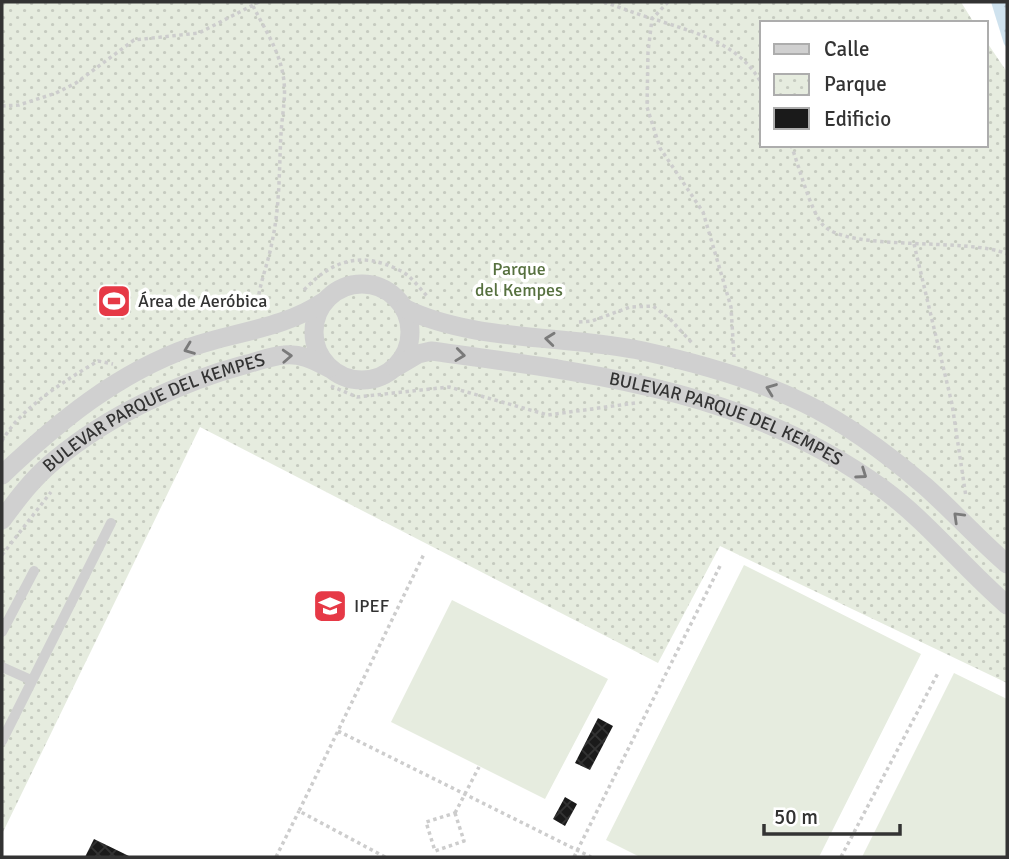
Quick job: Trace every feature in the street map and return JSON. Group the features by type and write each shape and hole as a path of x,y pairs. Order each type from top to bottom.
{"street":[{"path":"365,283 394,295 404,308 410,323 410,339 405,354 396,367 370,380 325,375 314,344 314,322 323,302 334,291 365,283"},
{"name":"BULEVAR PARQUE DEL KEMPES","path":"2,475 44,435 114,384 189,348 300,316 323,302"},
{"name":"BULEVAR PARQUE DEL KEMPES","path":"404,308 431,319 472,328 643,351 777,391 806,404 892,459 954,512 1007,564"},
{"name":"BULEVAR PARQUE DEL KEMPES","path":"396,367 418,354 431,351 561,368 722,405 792,434 841,460 874,482 916,517 1007,605"},
{"name":"BULEVAR PARQUE DEL KEMPES","path":"2,520 39,474 57,458 115,419 163,395 215,373 283,355 303,356 325,375"}],"lane":[{"path":"2,741 111,523"},
{"path":"2,632 34,572"},
{"path":"2,667 31,680"}],"path":[{"path":"2,106 19,105 56,93 76,83 134,40 199,33 259,2"},
{"path":"604,2 709,37 736,52 760,81"},
{"path":"668,2 652,19 648,52 647,107 660,148 703,212 731,307 734,359"},
{"path":"253,6 275,48 283,74 285,102 279,192 272,241 258,289 256,312 264,309"},
{"path":"793,147 815,212 824,226 839,235 914,244 994,248 1007,254"},
{"path":"914,244 951,404 966,497"},
{"path":"298,296 327,268 348,261 367,260 401,270 432,300"},
{"path":"325,375 358,397 449,387 548,415 635,403"},
{"path":"2,555 53,488"},
{"path":"276,857 424,554"},
{"path":"574,857 720,566"},
{"path":"841,857 938,674"},
{"path":"338,731 591,857"},
{"path":"435,850 464,841 455,813 479,768"},
{"path":"299,811 385,857"},
{"path":"432,857 435,850 426,822 455,813"}],"green space":[{"name":"Parque del Kempes","path":"2,2 961,2 973,21 760,21 760,147 988,147 988,44 1007,72 1007,683 720,546 658,663 200,427 2,834"},
{"path":"744,565 921,654 819,857 640,857 606,840"},
{"path":"452,600 608,679 545,799 391,722"},
{"path":"954,673 1007,699 1007,857 862,857"}],"water":[{"path":"991,2 1007,2 1007,48 1004,44"}],"building":[{"path":"598,718 613,726 590,770 575,763"},
{"path":"565,797 577,804 565,826 553,819"},
{"path":"94,839 131,857 85,857"}],"place":[{"name":"Área de Aeróbica","path":"114,301"},
{"name":"IPEF","path":"330,606"}]}
